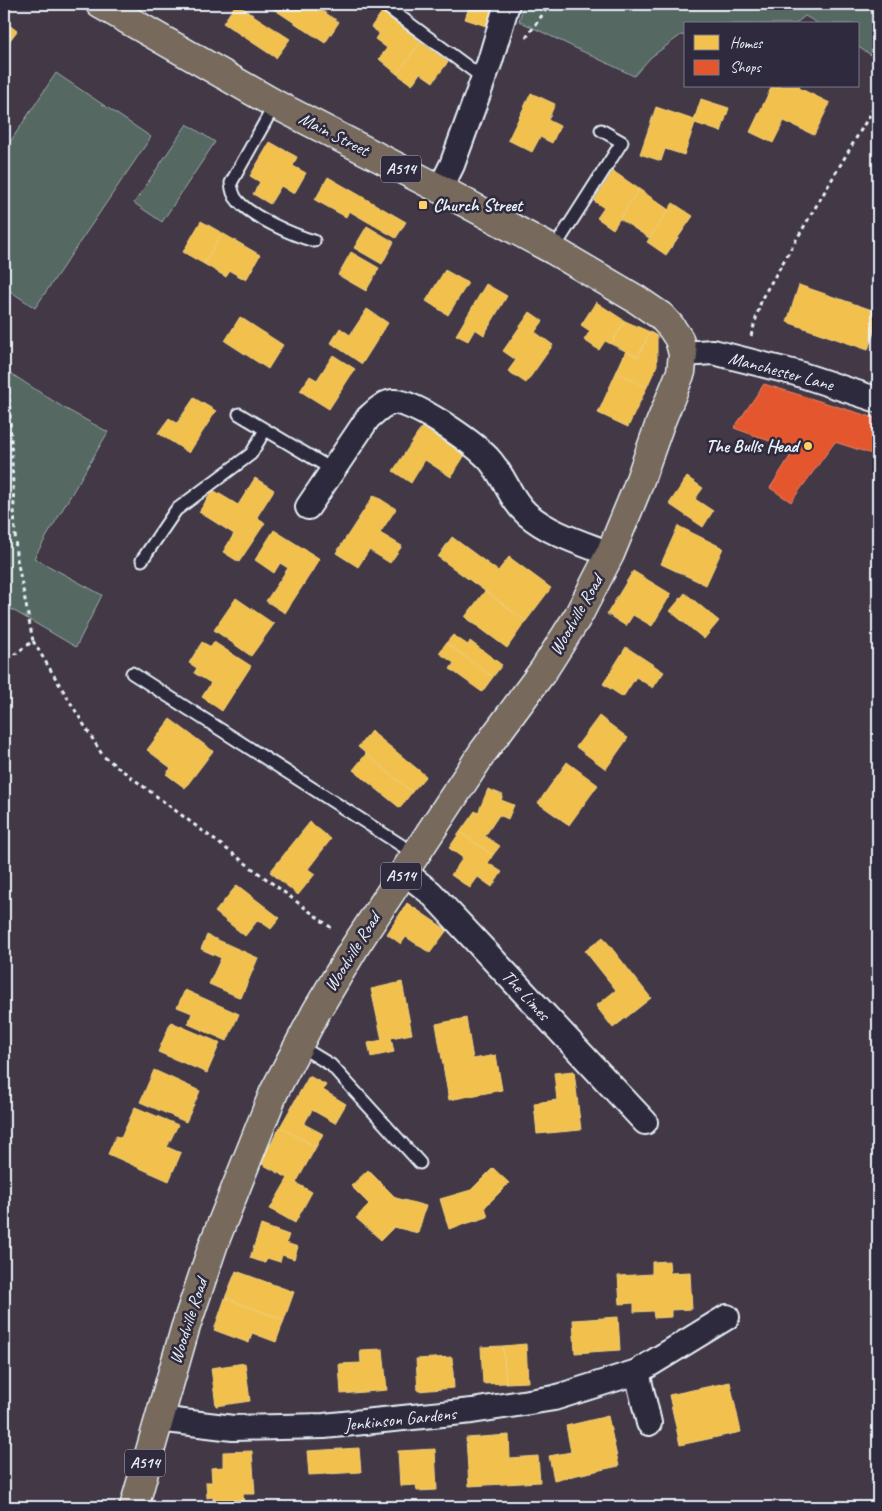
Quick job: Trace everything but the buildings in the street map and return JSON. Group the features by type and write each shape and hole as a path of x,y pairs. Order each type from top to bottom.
{"main road":[{"name":"Main Street","path":"100,4 275,104 553,250 636,299 660,316 679,339 683,354"},
{"name":"Woodville Road","path":"134,1507 185,1329 214,1243 274,1092 332,983 409,862 483,752 543,671 578,616 610,554 636,491 681,372 683,354"}],"street":[{"path":"440,189 452,166 507,4"},
{"name":"Manchester Lane","path":"683,354 713,352 796,373 878,400"},
{"path":"308,507 368,418 378,409 394,402 409,405 428,414 488,458 519,506 534,520 558,534 610,554"},
{"name":"The Limes","path":"409,862 431,892 645,1122"},
{"name":"Jenkinson Gardens","path":"158,1419 233,1428 324,1426 472,1411 554,1398 637,1372 727,1317"},
{"path":"637,1372 649,1423"}],"lane":[{"path":"383,4 483,78"},
{"path":"275,104 231,184 232,192 238,201 250,211 296,236 314,242"},
{"path":"553,250 622,142 601,130"},
{"path":"239,414 333,470"},
{"path":"142,560 176,510 251,454 265,430"},
{"path":"132,673 385,833 409,862"},
{"path":"298,1046 331,1065 420,1163"}],"path":[{"path":"744,360 762,298 878,101"},
{"path":"4,359 8,372 16,554 33,641 103,756 356,946"},
{"path":"4,662 33,641"}],"green space":[{"path":"524,4 878,4 878,59 860,48 860,22 816,22 805,16 798,22 684,22 684,36 681,35 651,57 634,76 519,21"},
{"path":"56,73 151,137 35,308 4,287 4,151"},
{"path":"187,124 215,142 162,222 134,203"},
{"path":"4,369 64,408 108,432 34,558 102,595 76,647 4,605"}],"place":[{"name":"Church Street","path":"423,205"},
{"name":"The Bulls Head","path":"808,446"}]}
